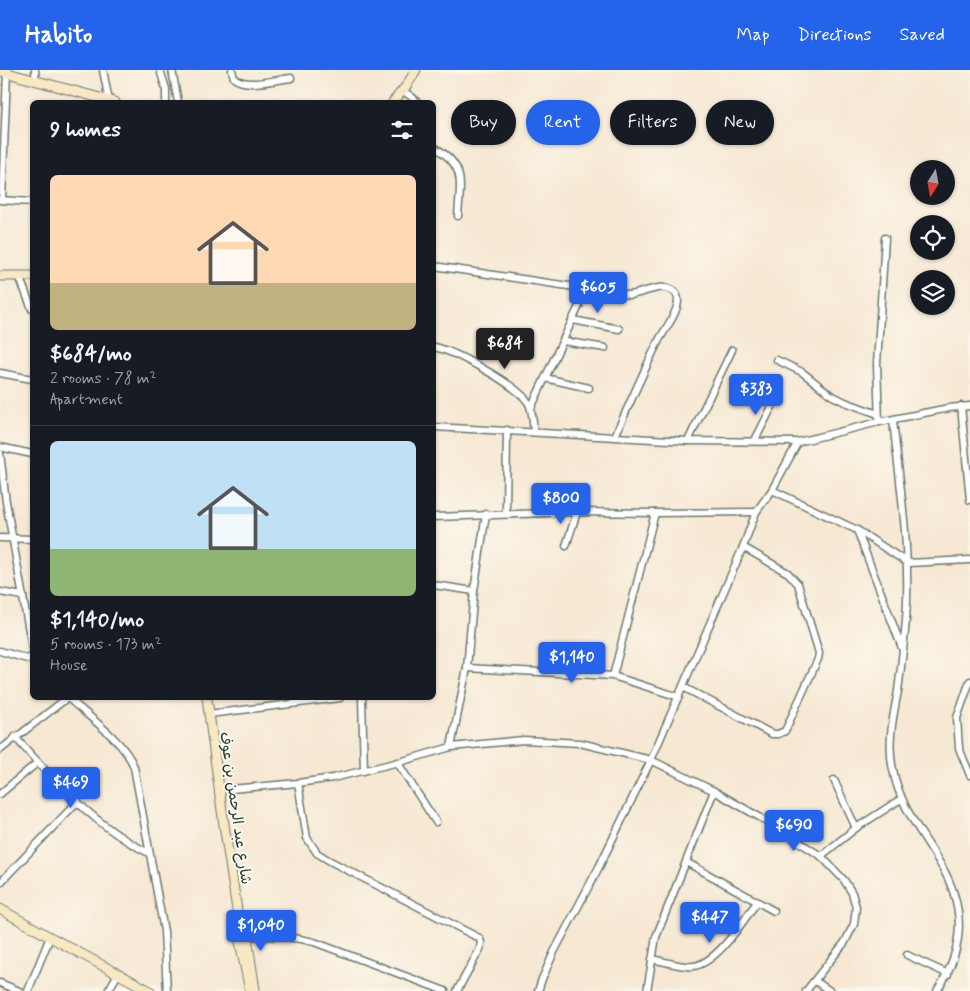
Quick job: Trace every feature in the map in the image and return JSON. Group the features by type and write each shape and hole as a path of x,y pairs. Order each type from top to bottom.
{"street":[{"path":"35,70 36,81"},
{"path":"103,70 111,100"},
{"path":"160,70 166,89 166,100"},
{"path":"172,70 178,100"},
{"path":"232,70 234,78 243,82 292,78"},
{"path":"395,100 403,92 416,70"},
{"path":"30,202 1,200 4,72 105,100"},
{"path":"403,92 415,100"},
{"path":"436,148 455,164 460,177 458,216"},
{"path":"879,422 877,364 885,238"},
{"path":"436,266 629,295 662,288 669,288 674,291 678,300 676,308 659,340 615,436"},
{"path":"0,276 30,276"},
{"path":"19,276 30,304"},
{"path":"531,408 579,306"},
{"path":"573,320 619,329"},
{"path":"563,341 605,348"},
{"path":"436,348 478,366 515,390 528,402 531,408 534,432"},
{"path":"688,440 732,350"},
{"path":"777,360 802,372 831,395 878,414"},
{"path":"0,373 30,379"},
{"path":"545,378 589,388"},
{"path":"755,440 776,401"},
{"path":"962,406 970,500"},
{"path":"436,427 688,440 798,442 879,422 970,406"},
{"path":"893,420 908,563 906,620 889,751 901,799 918,831 939,862 957,902 959,940 948,974 937,991"},
{"path":"506,514 507,430"},
{"path":"538,991 554,952 600,867 651,760 743,547 756,512 772,490 798,442"},
{"path":"0,447 30,454"},
{"path":"0,453 6,502 30,636"},
{"path":"772,490 857,530 908,563 970,560"},
{"path":"566,546 577,512"},
{"path":"436,517 577,512 756,512"},
{"path":"613,676 655,513"},
{"path":"451,747 467,668 474,592 486,514"},
{"path":"857,530 902,650"},
{"path":"0,538 30,539"},
{"path":"683,687 772,734 778,734 785,731 818,659 818,645 798,584 794,578 743,547"},
{"path":"436,585 474,592"},
{"path":"0,592 23,596"},
{"path":"0,651 28,659 30,658"},
{"path":"467,668 613,676 679,697"},
{"path":"970,681 967,700 958,718 959,748 970,775"},
{"path":"0,750 65,700"},
{"path":"70,700 123,748 131,759 138,784 164,931 167,991"},
{"name":"شارع عبد الرحمن بن عوف","path":"207,700 240,923 256,991"},
{"path":"209,714 324,700"},
{"path":"362,700 364,771"},
{"path":"15,737 78,801 117,836 149,853"},
{"path":"219,790 333,778 451,747 524,740 580,744 651,760 714,791 821,856 844,880 852,893 856,906 854,924 845,942 806,991"},
{"path":"0,794 38,762"},
{"path":"397,762 436,822"},
{"path":"834,780 856,828"},
{"path":"298,783 307,838 317,853 479,938 481,942 480,949 457,991"},
{"path":"646,991 656,937 664,912 714,791"},
{"path":"821,856 856,828 901,799"},
{"path":"0,883 78,801"},
{"path":"686,862 774,912"},
{"path":"652,958 693,966 703,963 713,957 757,902"},
{"path":"0,909 150,991"},
{"path":"243,937 276,936 314,942 445,991"},
{"path":"28,991 50,937"},
{"name":"شارع عبد الرحمن بن عوف","path":"243,937 250,991"},
{"path":"907,955 948,974"},
{"path":"108,991 118,974"},
{"path":"814,981 830,991"},
{"path":"0,983 19,991"}]}
